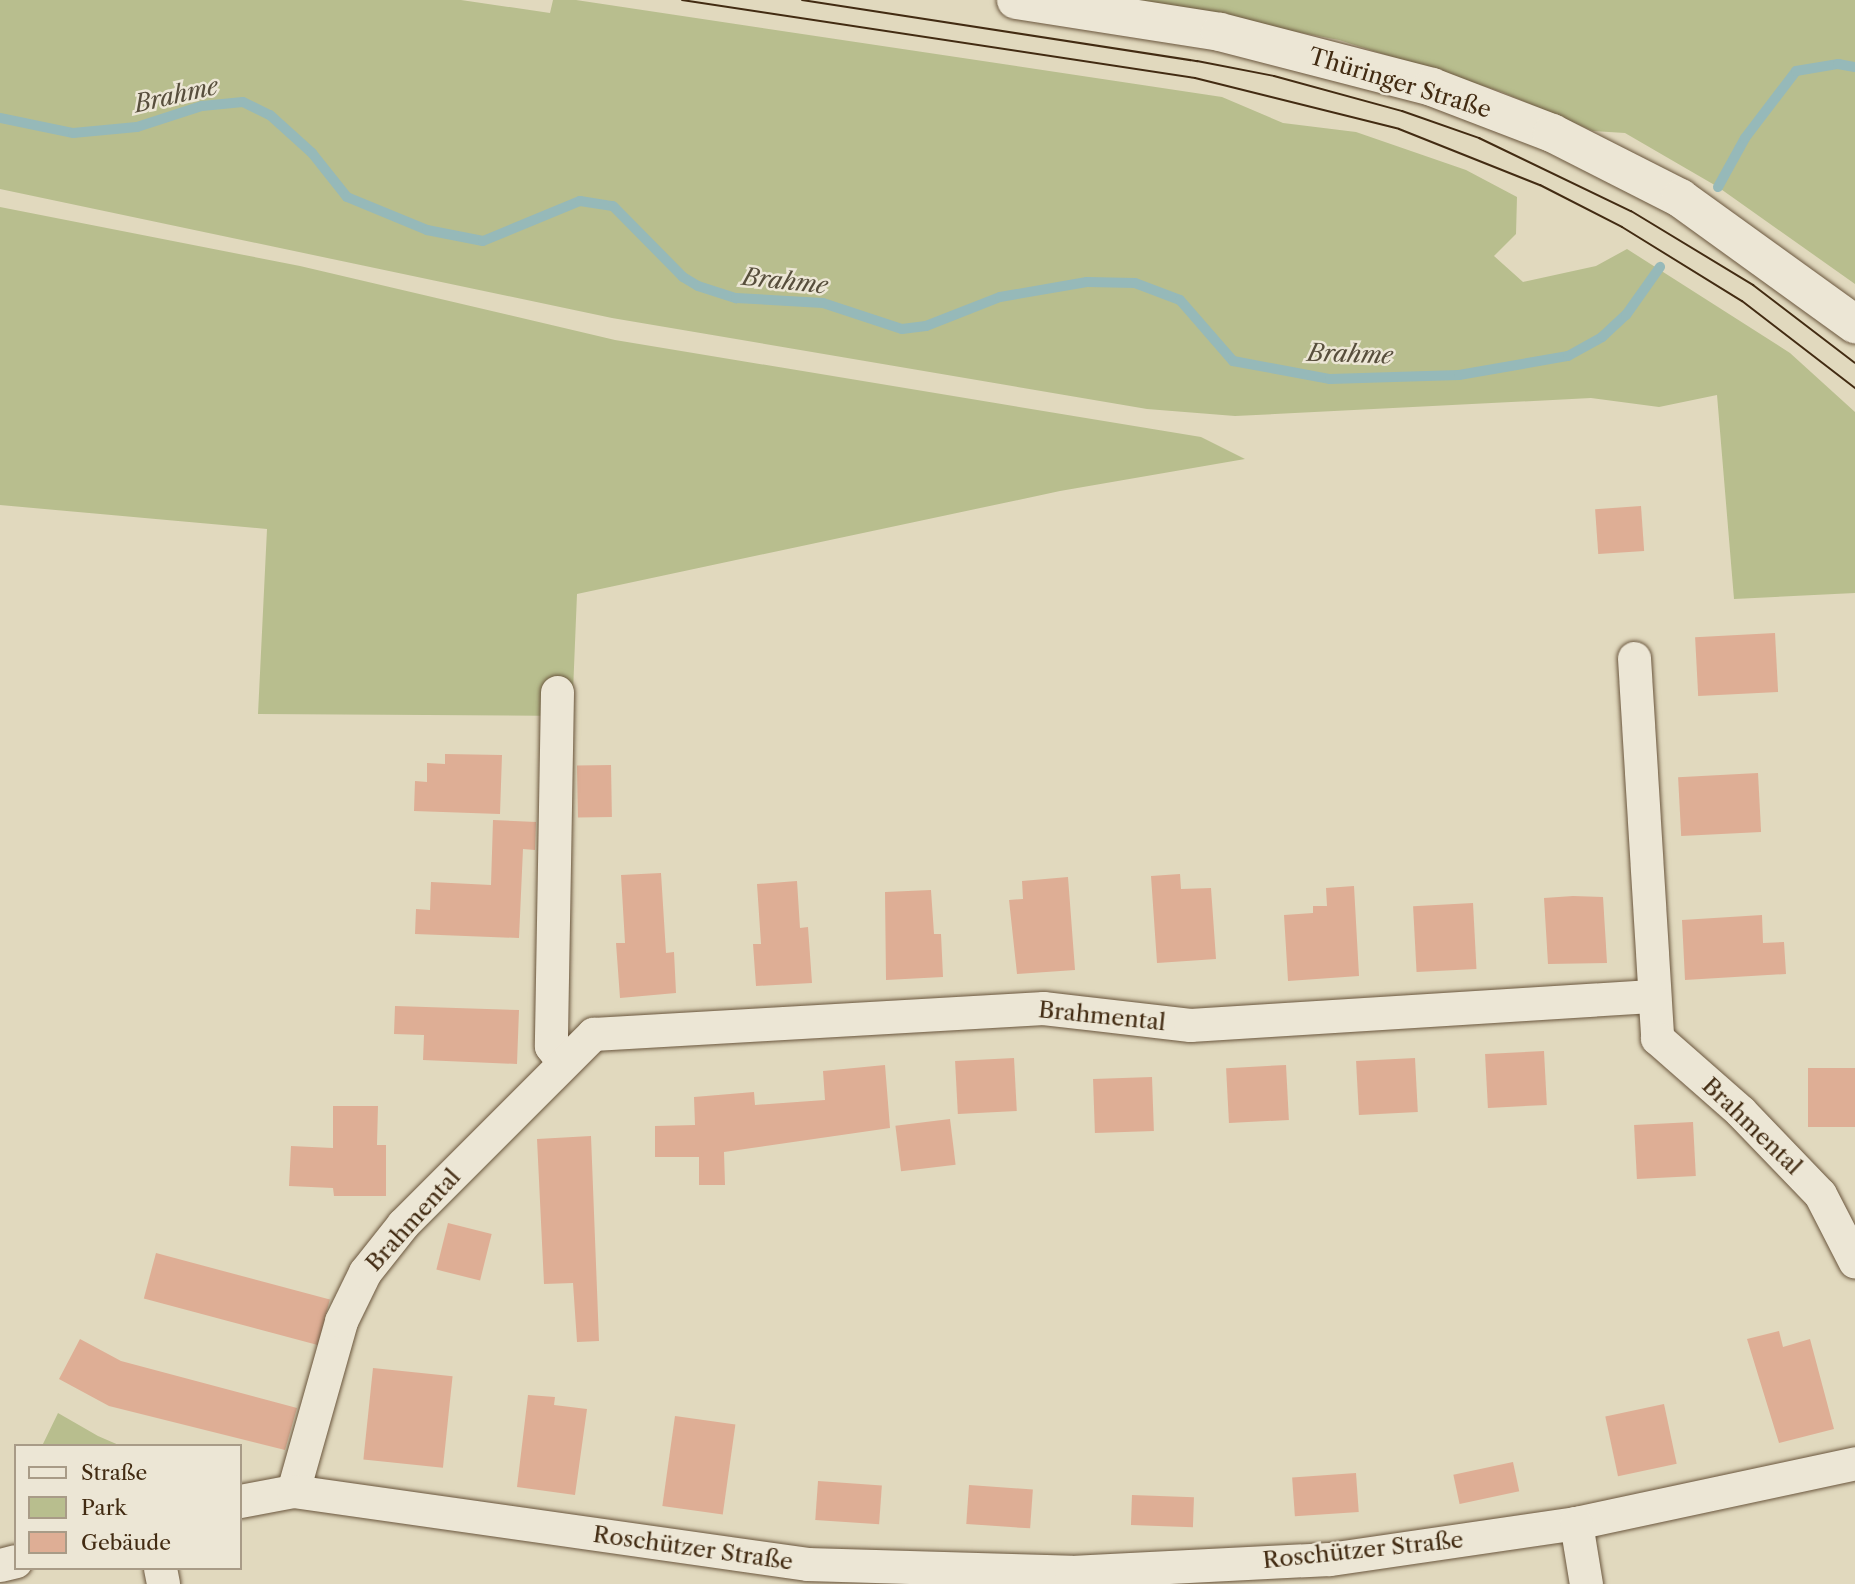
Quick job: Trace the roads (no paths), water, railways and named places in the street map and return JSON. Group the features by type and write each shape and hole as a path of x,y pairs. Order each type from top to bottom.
{"main road":[{"name":"Thüringer Straße","path":"1016,0 1220,32 1432,87 1552,133 1680,198 1855,324"}],"street":[{"name":"Brahmental","path":"1634,658 1651,996 1657,1038 1740,1111 1820,1194 1855,1262"},
{"path":"557,692 551,1046 563,1062"},
{"name":"Brahmental","path":"293,1491 341,1321 365,1272 403,1224 593,1034 1043,1008 1190,1025 1651,996"},
{"name":"Roschützer Straße","path":"242,1501 293,1491 807,1564 1029,1571 1330,1559 1576,1523 1855,1463"},
{"path":"1576,1523 1586,1584"}],"waterway":[{"name":"Brahme","path":"1718,187 1745,138 1796,71 1838,64 1855,67"},
{"name":"Brahme","path":"0,118 73,133 137,127 202,106 243,102 270,115 312,153 347,197 427,230 483,241 580,201 613,206 683,277 698,286 736,298 823,303 902,329 926,326 1000,297 1087,282 1135,283 1180,300 1233,361 1330,379 1459,375 1568,356 1602,337 1626,315 1660,267"}],"tram line":[{"path":"682,0 1195,78 1399,129 1540,185 1622,227 1742,301 1855,388"},
{"path":"802,0 1197,61 1274,76 1402,111 1479,138 1631,211 1753,285 1855,363"}]}
